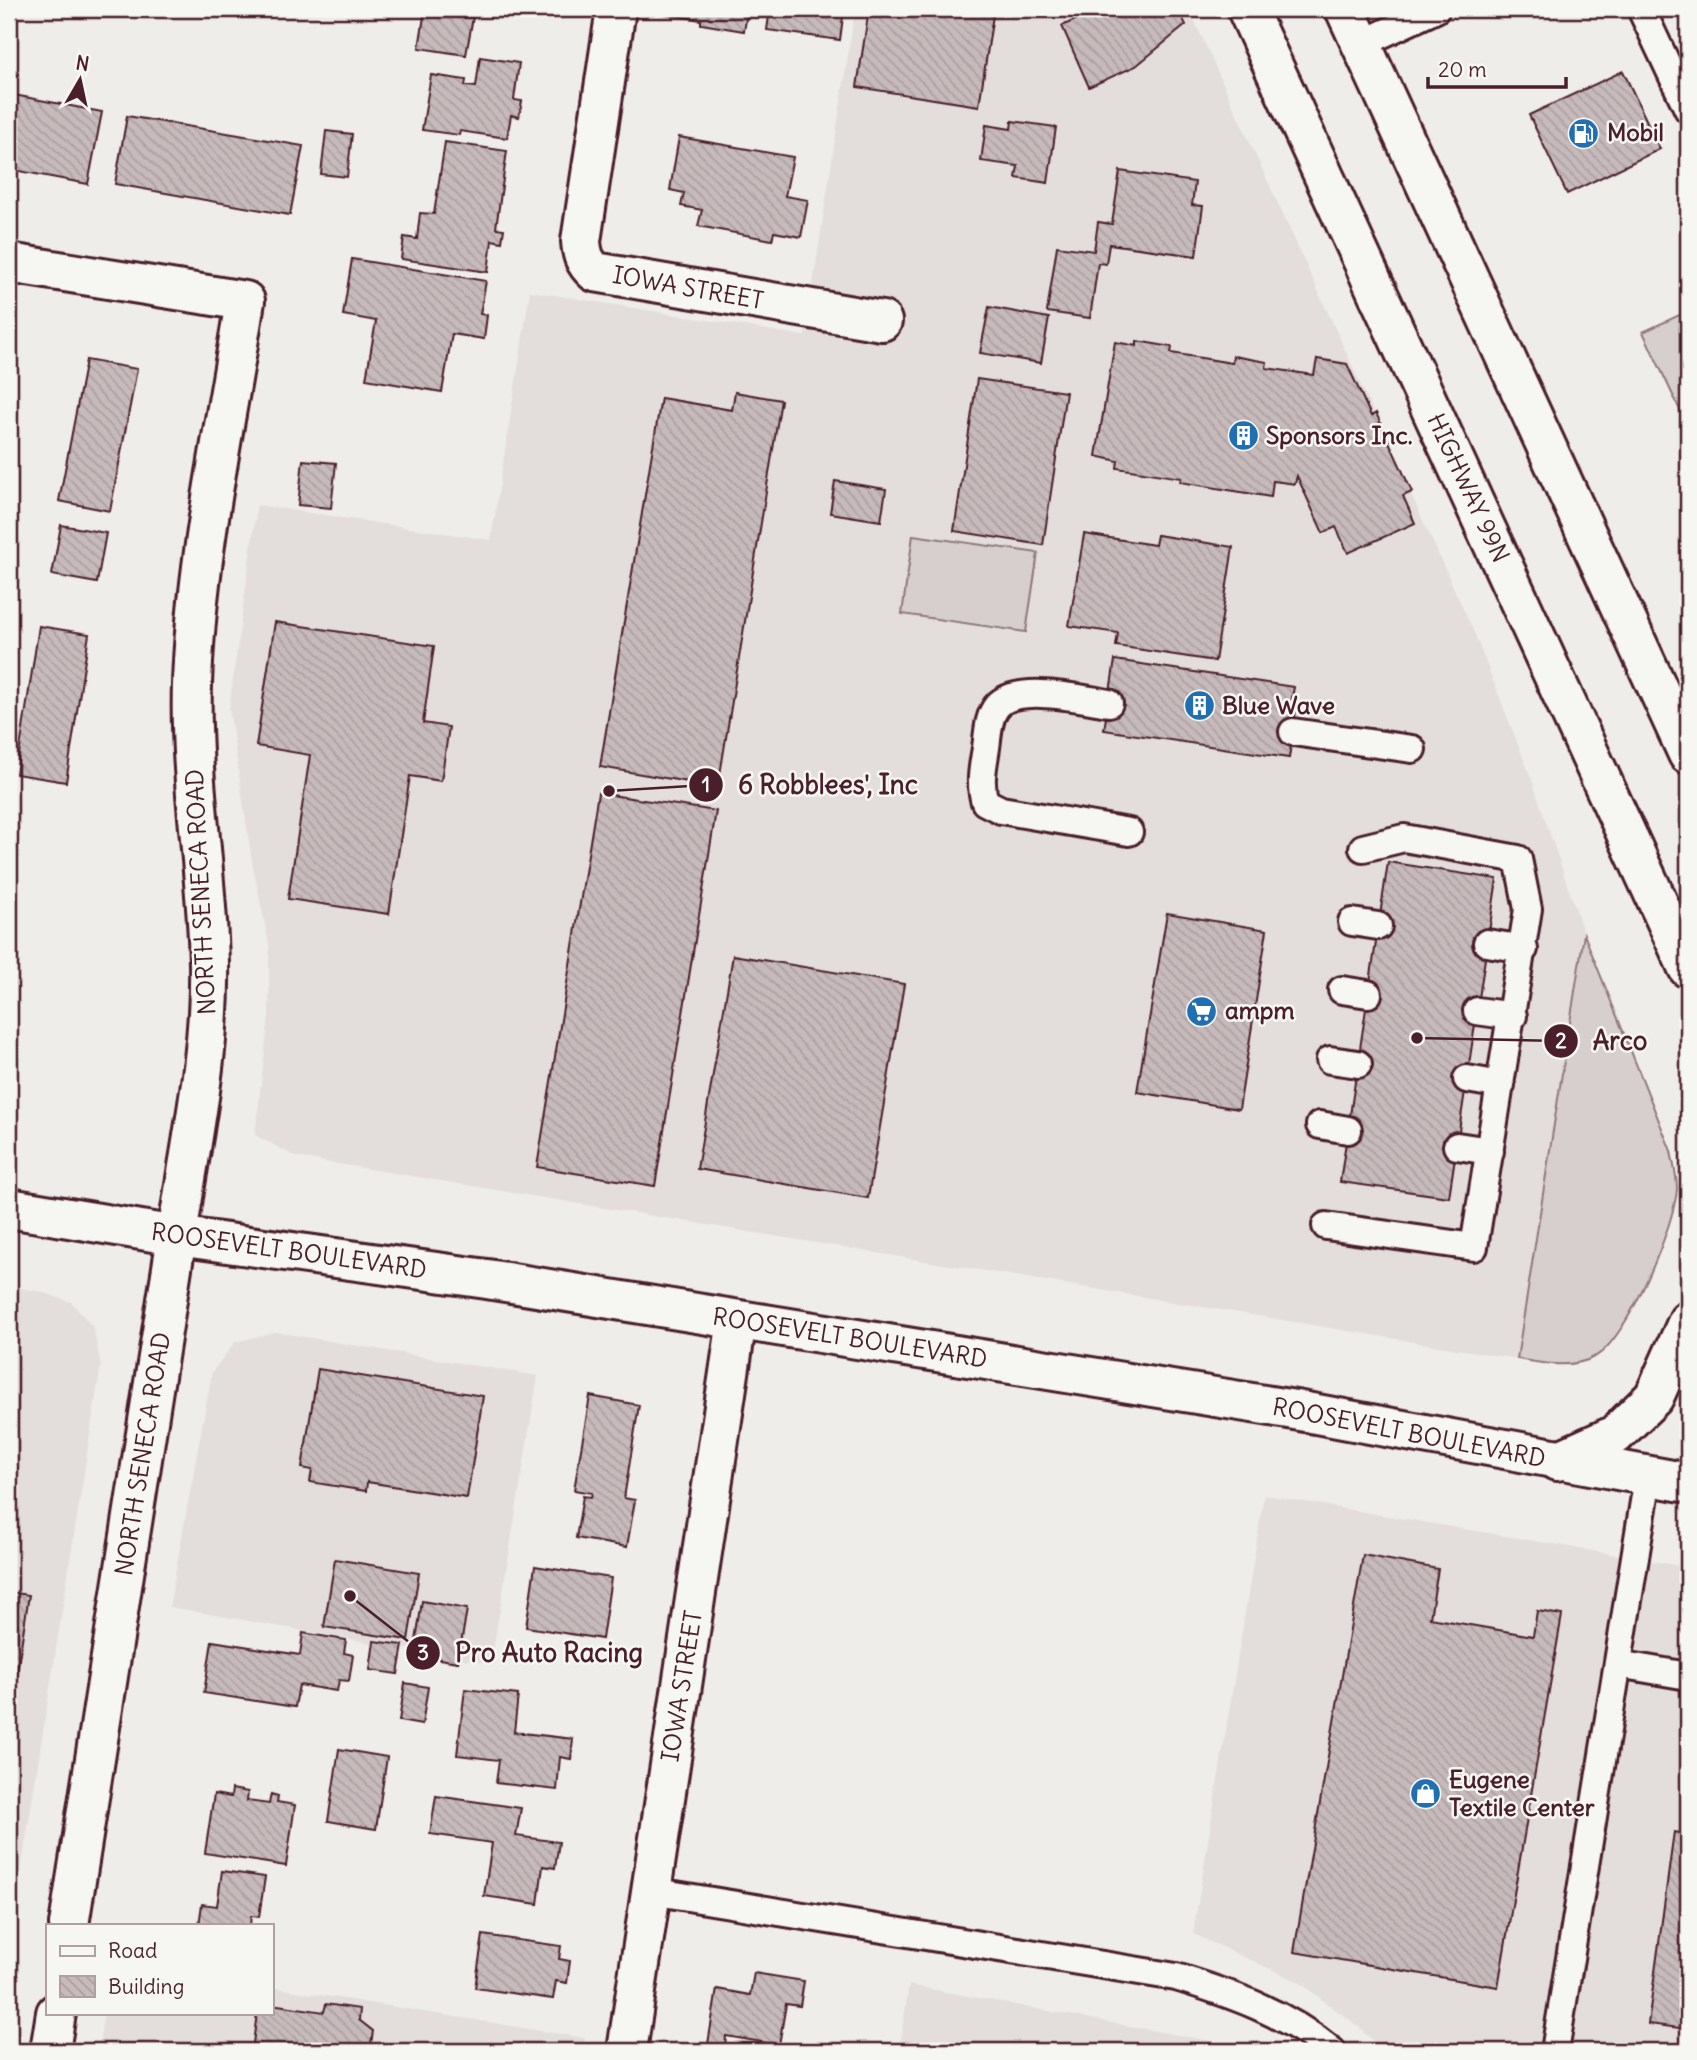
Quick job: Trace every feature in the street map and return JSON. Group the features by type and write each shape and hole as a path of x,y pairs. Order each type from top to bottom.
{"main road":[{"name":"IOWA STREET","path":"616,9 581,240 582,254 587,265 594,272 882,321"},
{"name":"HIGHWAY 99N","path":"1247,9 1688,968"},
{"path":"1345,9 1688,754"},
{"name":"NORTH SENECA ROAD","path":"9,263 245,301 204,569 192,684 197,809 209,963 207,1032 69,1924"},
{"name":"ROOSEVELT BOULEVARD","path":"9,1208 177,1236 487,1279 1295,1410 1557,1461 1688,1483"},
{"name":"IOWA STREET","path":"627,2051 737,1320"},
{"path":"1557,1461 1615,1435 1654,1397 1688,1321"},
{"path":"50,2051 56,2014"}],"lane":[{"path":"1361,44 1436,9"},
{"path":"1641,9 1688,109"},
{"path":"1109,703 1046,694 1018,695 998,705 990,719 980,788 985,802 1001,810 1129,832"},
{"path":"1293,732 1412,749"},
{"path":"1326,1226 1474,1247 1524,949 1528,909 1518,859 1404,838 1363,848"},
{"path":"1352,922 1378,926"},
{"path":"1487,943 1524,949"},
{"path":"1342,990 1368,994"},
{"path":"1477,1011 1513,1016"},
{"path":"1330,1060 1357,1064"},
{"path":"1467,1079 1501,1085"},
{"path":"1320,1125 1348,1130"},
{"path":"1457,1146 1490,1151"},
{"path":"1555,2051 1648,1477"},
{"path":"1618,1664 1688,1676"},
{"path":"651,1891 1176,1977 1258,2005 1310,2032 1332,2051"}],"shaded area":[{"path":"855,9 1189,9 1474,632 1532,780 1584,934 1517,1359 296,1157 255,1135 269,1015 269,944 252,862 229,708 257,505 491,540 530,291 805,336"},
{"path":"1688,311 1688,427 1643,332"},
{"path":"913,535 1038,553 1026,632 902,614"},
{"path":"1584,934 1671,1151 1677,1188 1659,1253 1621,1328 1596,1356 1577,1363 1547,1364 1517,1359"},
{"path":"9,1286 42,1292 71,1302 93,1327 101,1365 9,1947"},
{"path":"276,1332 538,1376 491,1664 169,1607 212,1372 235,1342"},
{"path":"1264,1495 1688,1567 1688,2051 1384,2051 1355,2024 1299,1982 1193,1934"},
{"path":"909,1985 1264,2051 899,2051"},
{"path":"273,1987 585,2038 583,2051 98,2051 104,2014 273,2014"}],"building":[{"path":"646,9 748,9 744,31 701,24 701,20"},
{"path":"770,9 844,9 840,40 767,30"},
{"path":"869,9 956,9 993,15 979,106 857,87"},
{"path":"1099,9 1178,9 1186,25 1136,66 1089,87 1062,26"},
{"path":"425,10 473,17 466,55 419,48"},
{"path":"480,57 519,63 514,100 522,101 519,117 511,115 507,138 460,131 459,135 422,130 431,75 466,80 465,86 476,87"},
{"path":"1623,71 1660,149 1567,194 1529,115"},
{"path":"9,94 102,112 88,184 9,169"},
{"path":"127,116 303,146 290,215 115,184"},
{"path":"1012,121 1056,127 1048,183 1016,178 1018,166 981,161 986,125 1011,129"},
{"path":"326,131 352,134 347,177 321,174"},
{"path":"679,137 793,157 785,196 808,200 801,237 774,232 772,240 698,226 702,210 681,206 684,193 670,190"},
{"path":"445,142 507,151 496,228 504,229 502,242 492,240 488,272 401,259 404,237 417,239 420,213 434,214"},
{"path":"1120,171 1195,182 1192,205 1203,206 1196,256 1109,244 1106,264 1098,263 1090,318 1047,312 1057,246 1094,251 1098,222 1112,224"},
{"path":"352,259 486,281 480,314 487,315 484,339 452,334 442,392 366,379 376,321 343,315"},
{"path":"989,307 1049,318 1041,363 980,353"},
{"name":"Sponsors Inc.","path":"1137,341 1172,347 1171,353 1232,363 1233,356 1267,362 1266,368 1314,375 1317,359 1347,364 1371,416 1376,413 1412,492 1403,496 1415,523 1348,553 1336,527 1323,533 1297,476 1295,484 1273,481 1271,497 1117,468 1118,461 1096,456 1115,342 1137,346"},
{"path":"86,360 137,369 110,511 59,501"},
{"path":"977,379 1066,392 1043,545 954,531"},
{"path":"735,392 781,400 718,787 600,767 661,398 732,410"},
{"path":"303,460 336,463 331,508 298,505"},
{"path":"835,481 886,489 881,521 830,513"},
{"path":"61,525 106,533 97,583 52,575"},
{"path":"1084,534 1155,545 1157,535 1233,547 1215,661 1116,646 1118,633 1069,626"},
{"path":"275,622 434,646 423,723 449,727 441,781 410,776 389,914 288,899 310,755 256,746"},
{"path":"39,626 89,634 66,782 16,774"},
{"name":"Blue Wave","path":"1115,660 1294,687 1290,709 1296,710 1289,758 1104,730"},
{"path":"598,793 716,811 655,1186 537,1167"},
{"path":"1388,862 1497,879 1449,1197 1340,1182"},
{"name":"ampm","path":"1167,913 1267,930 1239,1109 1137,1092"},
{"path":"733,955 904,984 868,1198 697,1169"},
{"path":"318,1369 483,1396 467,1498 367,1482 366,1491 310,1482 312,1470 302,1468"},
{"path":"590,1396 639,1405 624,1498 635,1500 627,1547 576,1538 583,1496 591,1497 592,1493 574,1490"},
{"name":"Eugene Textile Center","path":"1363,1555 1438,1569 1430,1618 1533,1636 1537,1611 1562,1615 1498,1987 1294,1952"},
{"path":"335,1559 419,1573 408,1640 324,1627"},
{"path":"535,1566 611,1578 602,1639 526,1627"},
{"path":"9,1592 29,1595 9,1723"},
{"path":"422,1601 467,1609 458,1662 414,1655"},
{"path":"303,1633 346,1640 344,1653 353,1655 349,1681 339,1680 337,1691 299,1685 295,1707 204,1693 212,1641 300,1655"},
{"path":"374,1641 403,1645 398,1674 370,1670"},
{"path":"405,1683 428,1687 422,1725 399,1721"},
{"path":"465,1689 518,1695 514,1732 573,1739 571,1759 560,1757 557,1790 496,1783 499,1760 457,1755"},
{"path":"339,1749 387,1757 376,1829 328,1821"},
{"path":"232,1789 248,1792 247,1801 269,1804 271,1794 278,1796 277,1802 295,1805 286,1866 205,1853 214,1794 231,1797"},
{"path":"436,1796 521,1808 516,1836 559,1842 555,1868 543,1866 538,1904 484,1896 492,1843 430,1834"},
{"path":"1674,1832 1688,1834 1688,2029 1648,2024"},
{"path":"222,1871 265,1877 259,1917 251,1916 250,1924 199,1924 202,1904 217,1906"},
{"path":"483,1935 561,1946 559,1959 570,1961 567,1983 556,1981 553,1999 475,1988"},
{"path":"754,1973 804,1981 800,2006 786,2004 779,2045 726,2036 725,2047 708,2044 717,1989 750,1995"},
{"path":"273,2004 324,2012 326,2004 360,2009 359,2020 373,2031 370,2051 252,2051 257,2014 273,2014"}],"place":[{"name":"Mobil","path":"1584,133"},
{"name":"Sponsors Inc.","path":"1243,436"},
{"name":"Blue Wave","path":"1199,706"},
{"name":"6 Robblees', Inc","path":"609,791"},
{"name":"ampm","path":"1202,1011"},
{"name":"Arco","path":"1417,1038"},
{"name":"Pro Auto Racing","path":"350,1596"},
{"name":"Eugene Textile Center","path":"1426,1794"}]}
